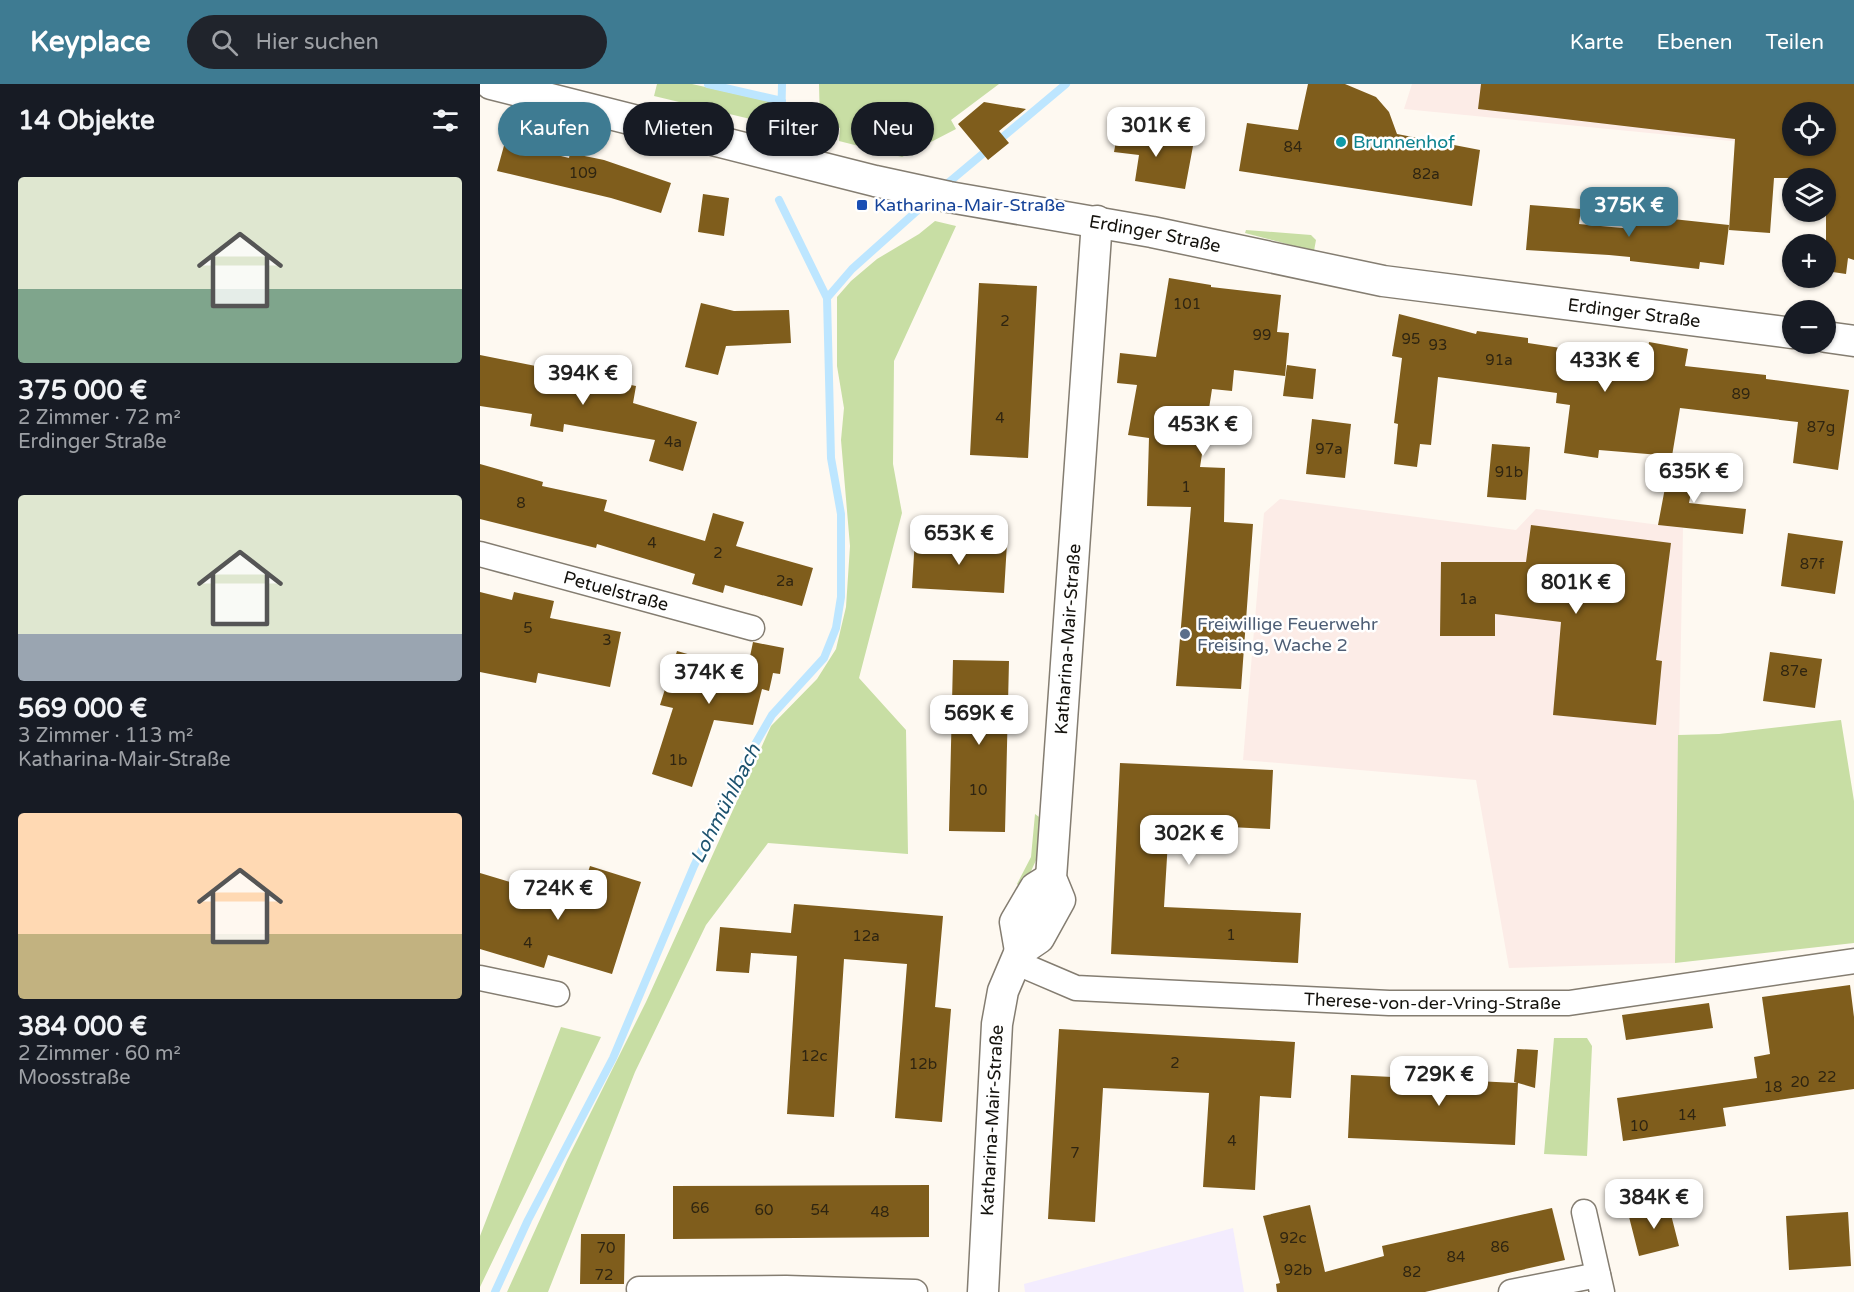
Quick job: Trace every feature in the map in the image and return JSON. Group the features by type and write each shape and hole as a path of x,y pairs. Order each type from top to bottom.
{"street":[{"name":"Erdinger Straße","path":"490,84 949,197 1098,221 1383,281 1782,332"},
{"name":"Katharina-Mair-Straße","path":"977,1292 983,1292 997,1024 1003,991 1017,956 1039,938 1060,900 1051,878 1098,221"},
{"path":"1836,338 1854,341"},
{"name":"Petuelstraße","path":"480,554 752,628"},
{"name":"Therese-von-der-Vring-Straße","path":"1017,956 1076,988 1389,1003 1569,1003 1854,961"},
{"path":"480,978 558,994"},
{"path":"1511,1292 1600,1283 1584,1212"},
{"path":"639,1289 786,1288 915,1292"}],"shaded area":[{"path":"1412,84 1854,84 1854,153 1836,151 1836,102 1782,102 1782,146 1404,109"},
{"path":"1280,499 1516,530 1536,509 1683,528 1675,963 1509,968 1476,780 1243,760 1264,513"},
{"path":"1233,1228 1244,1292 1025,1292 1024,1284"}],"green space":[{"path":"657,84 692,84 772,102 746,102 746,118 734,115 734,102 679,102 654,96"},
{"path":"819,84 999,84 951,120 956,129 934,140 934,102 851,102 851,144 839,141 839,102 819,102"},
{"path":"935,221 956,226 894,361 893,464 902,513 859,678 906,730 908,854 768,843 706,925 635,1072 548,1292 507,1292 567,1160 646,1002 771,726 817,679 836,649 846,607 850,546 841,440 844,408 837,366 837,297 851,281 877,259 919,234"},
{"path":"1246,230 1311,235 1316,240 1314,251 1245,233"},
{"path":"1841,720 1854,801 1854,943 1675,963 1678,735 1719,734"},
{"path":"1035,814 1042,819 1037,858 1022,891 1017,884 1031,857"},
{"path":"561,1027 601,1037 480,1287 480,1236"},
{"path":"1554,1038 1587,1038 1592,1046 1587,1156 1544,1154"}],"building":[{"name":"Brunnenhof","path":"1308,84 1345,84 1376,97 1389,112 1397,134 1480,150 1472,206 1239,171 1247,123 1298,130"},
{"path":"1481,84 1854,84 1854,260 1848,258 1846,274 1836,272 1836,234 1826,234 1826,222 1836,222 1836,168 1782,168 1782,178 1774,178 1770,233 1729,230 1735,139 1478,109"},
{"path":"984,102 1026,109 999,131 1009,143 988,160 958,124"},
{"path":"1119,125 1144,129 1143,137 1193,146 1185,189 1135,181 1139,155 1114,152"},
{"path":"501,156 569,158 569,156 585,156 604,160 671,183 661,213 611,198 497,171"},
{"path":"703,194 729,198 724,236 698,232"},
{"path":"1530,205 1581,209 1579,224 1633,229 1635,215 1729,225 1724,265 1700,262 1699,269 1630,261 1630,257 1526,250"},
{"path":"1169,278 1211,285 1211,287 1281,295 1277,332 1289,333 1285,376 1234,370 1232,391 1212,389 1200,467 1225,468 1224,522 1253,524 1241,689 1176,686 1191,507 1147,506 1149,438 1128,435 1137,385 1117,383 1120,353 1156,357"},
{"path":"979,283 1037,286 1028,458 970,455"},
{"path":"701,303 734,311 789,310 791,343 726,346 718,375 685,367"},
{"path":"1399,314 1476,334 1477,331 1528,338 1528,343 1646,361 1649,342 1688,349 1685,366 1766,375 1766,379 1849,390 1838,470 1793,463 1798,422 1680,408 1672,456 1599,450 1598,458 1564,453 1570,405 1556,403 1557,393 1438,377 1431,445 1420,444 1417,467 1394,464 1398,424 1394,423 1402,358 1392,356"},
{"path":"480,355 636,386 633,403 697,422 683,471 649,461 655,440 564,424 563,432 530,426 532,414 480,406"},
{"path":"1287,365 1316,369 1313,399 1283,396"},
{"path":"1312,419 1351,424 1345,478 1306,474"},
{"path":"1492,444 1530,447 1526,500 1487,497"},
{"path":"1671,456 1697,460 1689,503 1746,509 1743,534 1658,525"},
{"path":"480,464 543,482 542,486 607,500 604,511 705,541 713,513 744,522 736,546 813,568 802,606 725,585 723,593 692,584 695,574 597,544 596,548 480,519"},
{"path":"1531,525 1671,543 1656,660 1662,661 1656,725 1553,715 1561,622 1495,614 1495,636 1440,636 1441,562 1526,562"},
{"path":"1788,533 1843,541 1835,594 1781,586"},
{"path":"915,538 1007,543 1004,593 912,588"},
{"path":"480,592 512,600 514,592 554,601 550,618 621,632 610,687 538,673 536,683 480,672"},
{"path":"753,642 784,648 780,674 773,673 769,691 762,689 753,725 714,720 692,787 652,774 673,708 660,705 677,651 747,671"},
{"path":"1770,652 1822,659 1815,708 1763,701"},
{"path":"953,660 1009,661 1005,832 949,831"},
{"path":"1120,763 1273,770 1270,829 1169,824 1164,907 1301,913 1298,963 1111,954"},
{"path":"590,866 641,882 612,974 548,955 544,968 480,949 480,873 578,902"},
{"path":"794,904 943,916 935,1007 951,1009 942,1122 895,1118 907,964 844,959 834,1117 787,1114 797,956 751,953 749,973 716,971 720,927 791,933"},
{"path":"1850,985 1854,1017 1854,1089 1723,1108 1726,1126 1623,1141 1617,1098 1757,1078 1754,1057 1770,1054 1762,997"},
{"path":"1709,1003 1713,1028 1626,1040 1622,1015"},
{"path":"1059,1029 1295,1042 1291,1098 1260,1096 1255,1190 1203,1187 1209,1093 1103,1088 1095,1222 1048,1219"},
{"path":"1517,1049 1538,1050 1535,1088 1518,1083 1515,1145 1348,1138 1351,1075 1517,1083 1514,1082"},
{"path":"929,1185 929,1237 673,1239 673,1186"},
{"path":"1668,1203 1679,1246 1639,1256 1628,1213"},
{"path":"1310,1205 1325,1272 1384,1256 1382,1246 1552,1208 1565,1260 1425,1292 1277,1292 1276,1284 1280,1283 1263,1216"},
{"path":"1848,1212 1851,1266 1789,1270 1786,1216"},
{"path":"581,1234 625,1234 624,1284 580,1284"}],"waterway":[{"name":"Lohmühlbach","path":"708,84 782,101"},
{"name":"Lohmühlbach","path":"782,84 782,102"},
{"name":"Lohmühlbach","path":"942,188 1066,84"},
{"name":"Lohmühlbach","path":"779,200 827,298"},
{"name":"Lohmühlbach","path":"495,1292 528,1220 613,1058 694,866 746,760 772,715 824,658 836,628 841,597 841,514 831,458 827,298 852,269 928,201"}],"place":[{"name":"Brunnenhof","path":"1341,142"},
{"name":"Katharina-Mair-Straße","path":"862,205"},
{"name":"Freiwillige Feuerwehr Freising, Wache 2","path":"1185,634"}]}
